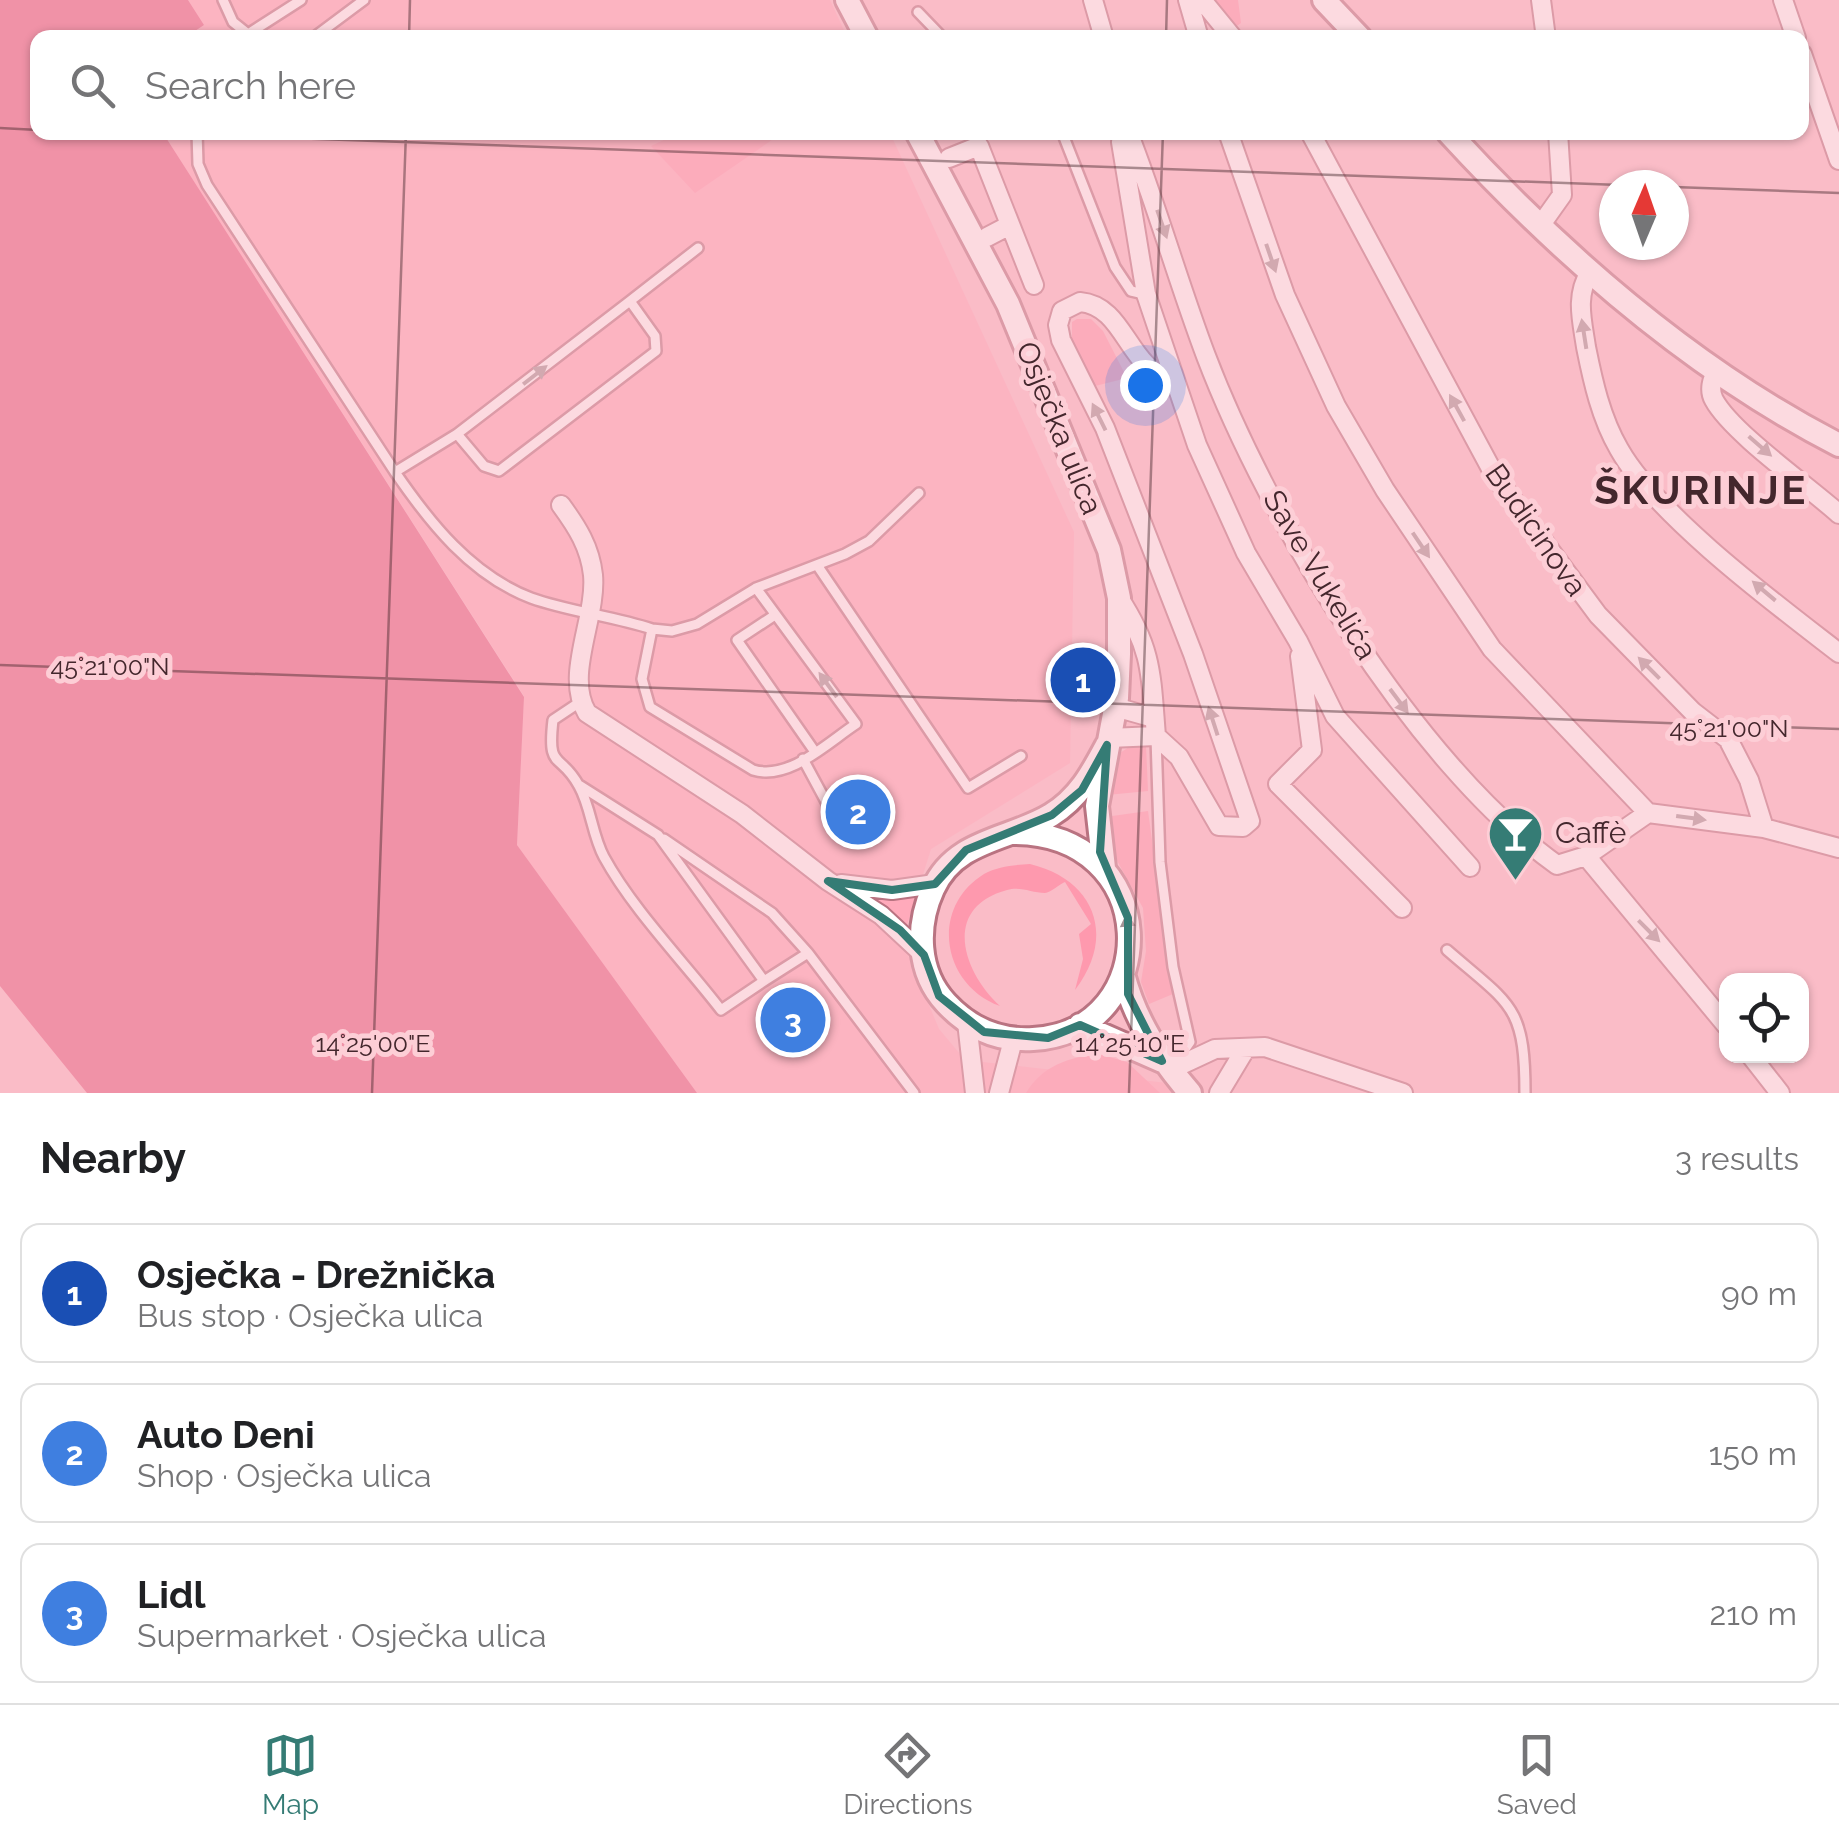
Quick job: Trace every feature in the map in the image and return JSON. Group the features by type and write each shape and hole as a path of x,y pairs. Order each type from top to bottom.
{"street":[{"path":"847,0 863,30"},
{"path":"1093,0 1102,30"},
{"path":"1188,0 1196,30"},
{"path":"1202,0 1226,30"},
{"path":"1324,0 1352,30"},
{"path":"1541,0 1545,30"},
{"path":"1784,0 1793,30"},
{"path":"1809,74 1839,160"},
{"name":"Osječka ulica","path":"920,140 1008,304 1109,550 1119,598 1115,707 1098,806 1104,868"},
{"path":"1123,140 1146,294 1172,380 1246,552 1298,641 1335,716 1470,867"},
{"name":"Save Vukelića","path":"1129,140 1207,358 1274,506 1396,699 1453,766 1537,851 1557,865 1586,856"},
{"path":"1231,140 1284,295 1336,406 1385,490 1492,649 1648,813 1764,828 1839,848"},
{"name":"Budicinova","path":"1314,140 1495,476 1598,615 1693,712 1728,740 1749,780 1764,828"},
{"path":"1456,140 1590,272 1718,371 1839,446"},
{"path":"1540,226 1562,195 1559,140"},
{"path":"949,158 979,146 1034,286"},
{"path":"987,237 1010,225"},
{"path":"1590,272 1580,300 1590,364 1604,419 1630,466 1668,509 1839,653"},
{"path":"1115,707 1155,727 1179,757 1219,826 1243,827 1250,820 1224,754 1193,654 1105,428 1062,340 1058,325 1062,311 1080,302 1102,308 1149,370 1172,380"},
{"path":"1718,371 1712,378 1712,397 1727,417 1839,514"},
{"path":"561,505 583,536 592,572 580,702 596,720 696,782 828,881 880,914 924,955"},
{"path":"1119,598 1143,634 1155,727"},
{"path":"1298,641 1312,750 1278,784 1402,908"},
{"path":"1108,742 1155,727"},
{"name":"Osječka ulica","path":"935,884 966,850 1052,815 1082,790 1108,742"},
{"path":"1648,813 1586,856 1719,1016"},
{"name":"Osječka ulica","path":"1010,833 1061,839 1104,868 1120,891 1128,918 1129,946 1123,974 1098,1011 1080,1025 1166,1066"},
{"path":"828,881 892,890 935,884"},
{"path":"935,884 924,911 924,955 939,996 967,1022 1013,1040 1048,1038 1080,1025"},
{"name":"Osječka ulica","path":"1123,974 1133,1009 1166,1066 1190,1093"},
{"path":"967,1022 975,1093"},
{"path":"999,1093 1013,1040"},
{"path":"1219,1093 1246,1048"},
{"path":"1166,1066 1214,1049 1246,1048 1297,1056 1403,1093"},
{"path":"1756,1063 1780,1093"}],"lane":[{"path":"223,0 233,22 243,30"},
{"path":"254,30 302,0"},
{"path":"324,30 364,0"},
{"path":"918,12 935,30"},
{"path":"197,140 198,164 207,185 419,507 470,562 531,598 672,631 697,624 756,588 868,541 919,493"},
{"path":"1065,140 1116,267 1131,291 1146,294"},
{"path":"395,472 457,434 698,248"},
{"path":"457,434 484,466 499,471 640,363 658,344 630,302"},
{"path":"817,565 968,788 1021,756"},
{"path":"652,629 642,679 650,707 764,774 786,770 856,724 756,588"},
{"path":"776,615 737,640 815,752"},
{"path":"580,702 553,720 550,750 554,762 578,785 772,913 914,1093"},
{"path":"1155,727 1160,862 1173,966 1190,1042 1166,1066"},
{"path":"804,759 838,822"},
{"path":"578,785 592,833 607,862 720,1010 808,954"},
{"path":"658,836 764,981"},
{"path":"1447,950 1516,1014 1523,1040 1525,1093"}],"highlighted area":[{"path":"1107,745 1100,852 1128,918 1128,994 1162,1061 1080,1025 1048,1038 984,1032 939,996 924,955 900,930 828,881 892,890 935,884 966,850 1052,815 1082,790"}],"shaded area":[{"path":"0,0 188,0 204,25 196,30 30,30 30,140 167,140 524,697 517,845 697,1093 87,1093 0,986"},
{"path":"188,0 830,0 844,30 197,30 204,25"},
{"path":"1211,0 1238,0 1241,23 1231,30"},
{"path":"167,140 893,140 1074,532 1070,763 931,849 902,941 939,1029 965,1060 1167,1083 1174,1093 697,1093 517,845 524,696"},
{"path":"664,140 772,140 695,193 651,146"},
{"path":"1091,319 1103,331 1127,378 1091,387 1072,341 1072,322"},
{"path":"1135,743 1146,746 1148,791 1107,795 1120,753"},
{"path":"1148,811 1173,994 1149,1004 1141,982 1146,951 1143,908 1115,857 1105,817"},
{"path":"1030,864 1071,883 1084,897 1093,913 1095,950 1075,990 1083,959 1079,934 1091,924 1065,882 1047,893 1012,889 986,899 973,911 966,926 965,942 976,976 1000,1006 980,996 965,981 955,964 950,925 955,906 984,874"},
{"path":"1099,1054 1127,1062 1160,1093 1026,1093 1057,1064"}],"place":[{"name":"Osječka - Drežnička","path":"1083,680"},
{"name":"Auto Deni","path":"858,812"},
{"name":"Caffè","path":"1516,882"},
{"name":"Lidl","path":"793,1020"}],"district":[{"name":"ŠKURINJE","path":"1701,490"}]}
